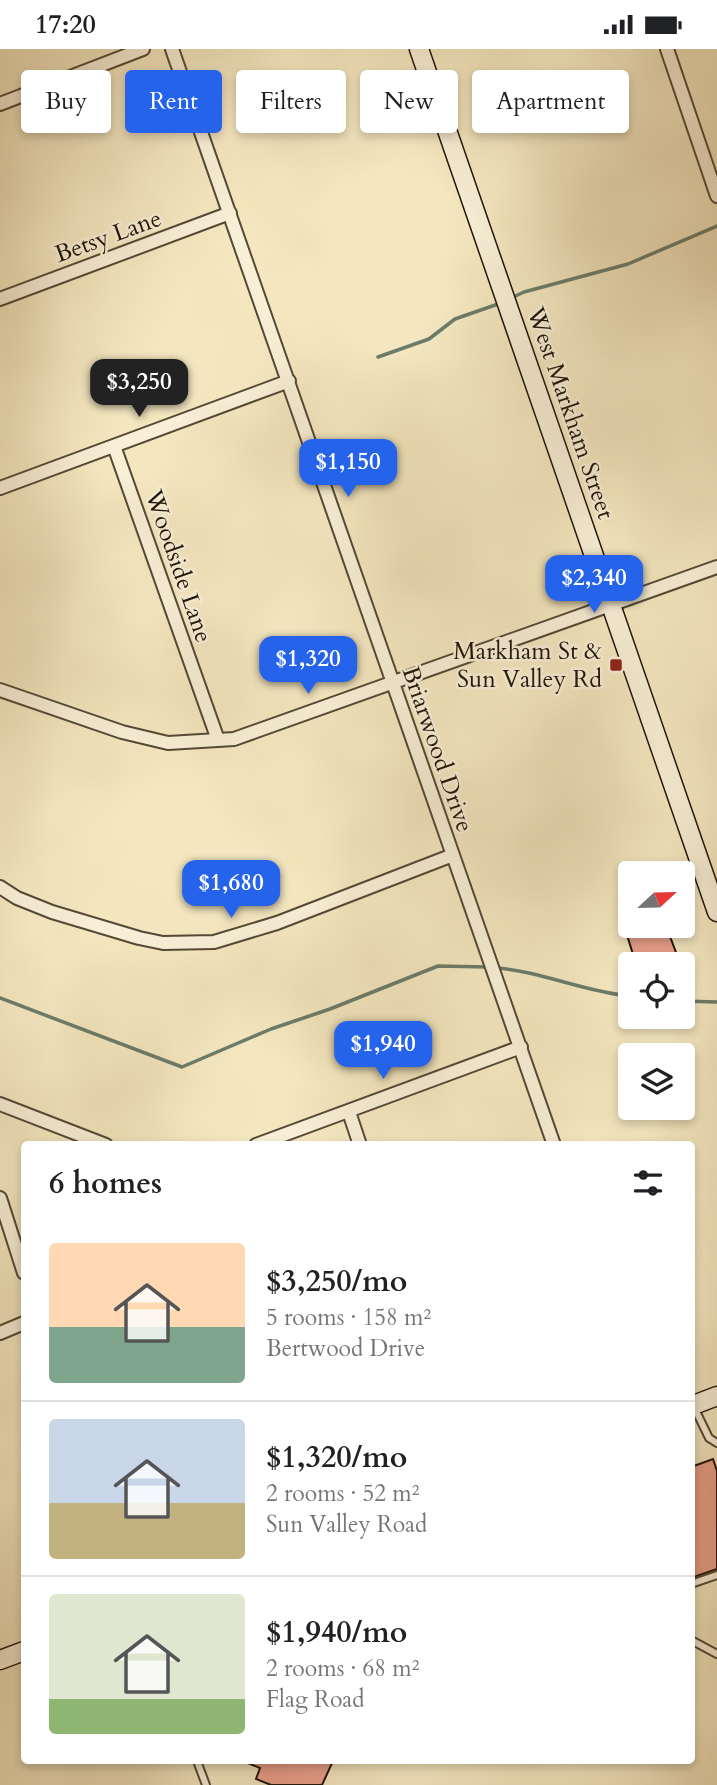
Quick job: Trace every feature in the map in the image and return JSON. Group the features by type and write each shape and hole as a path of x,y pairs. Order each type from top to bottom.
{"main road":[{"name":"West Markham Street","path":"419,49 717,912"},
{"path":"695,1405 717,1396"},
{"path":"0,1660 21,1652"}],"street":[{"path":"0,104 143,49"},
{"name":"Briarwood Drive","path":"172,49 553,1141"},
{"path":"667,49 717,196"},
{"name":"Betsy Lane","path":"0,299 230,213"},
{"path":"0,488 289,381"},
{"name":"Woodside Lane","path":"114,446 218,740"},
{"path":"0,689 133,735 168,743 218,740 253,734 717,567"},
{"path":"0,887 17,898 52,912 139,938 163,943 214,942 276,923 453,855"},
{"path":"267,1141 521,1047"},
{"path":"1,1107 95,1141"},
{"path":"349,1112 358,1141"},
{"path":"0,1198 21,1264"},
{"path":"0,1333 21,1325"}],"lane":[{"path":"695,1412 709,1439 717,1443"},
{"path":"695,1583 717,1575"},
{"path":"695,1642 717,1654"},
{"path":"198,1764 206,1785"}],"building":[{"path":"628,938 671,938 676,952 632,952"},
{"path":"713,1459 717,1471 717,1569 695,1577 695,1466"},
{"path":"250,1764 332,1764 322,1785 271,1785 256,1779 260,1768"}],"waterway":[{"path":"511,298 524,292 628,264 717,226"},
{"path":"378,357 429,339 455,319 501,303"},
{"path":"0,998 182,1067 271,1029 330,1009 438,966 488,967"},
{"path":"496,968 529,973 618,995"},
{"path":"695,1001 717,1002"}],"place":[{"name":"Markham St & Sun Valley Rd","path":"616,665"}]}
